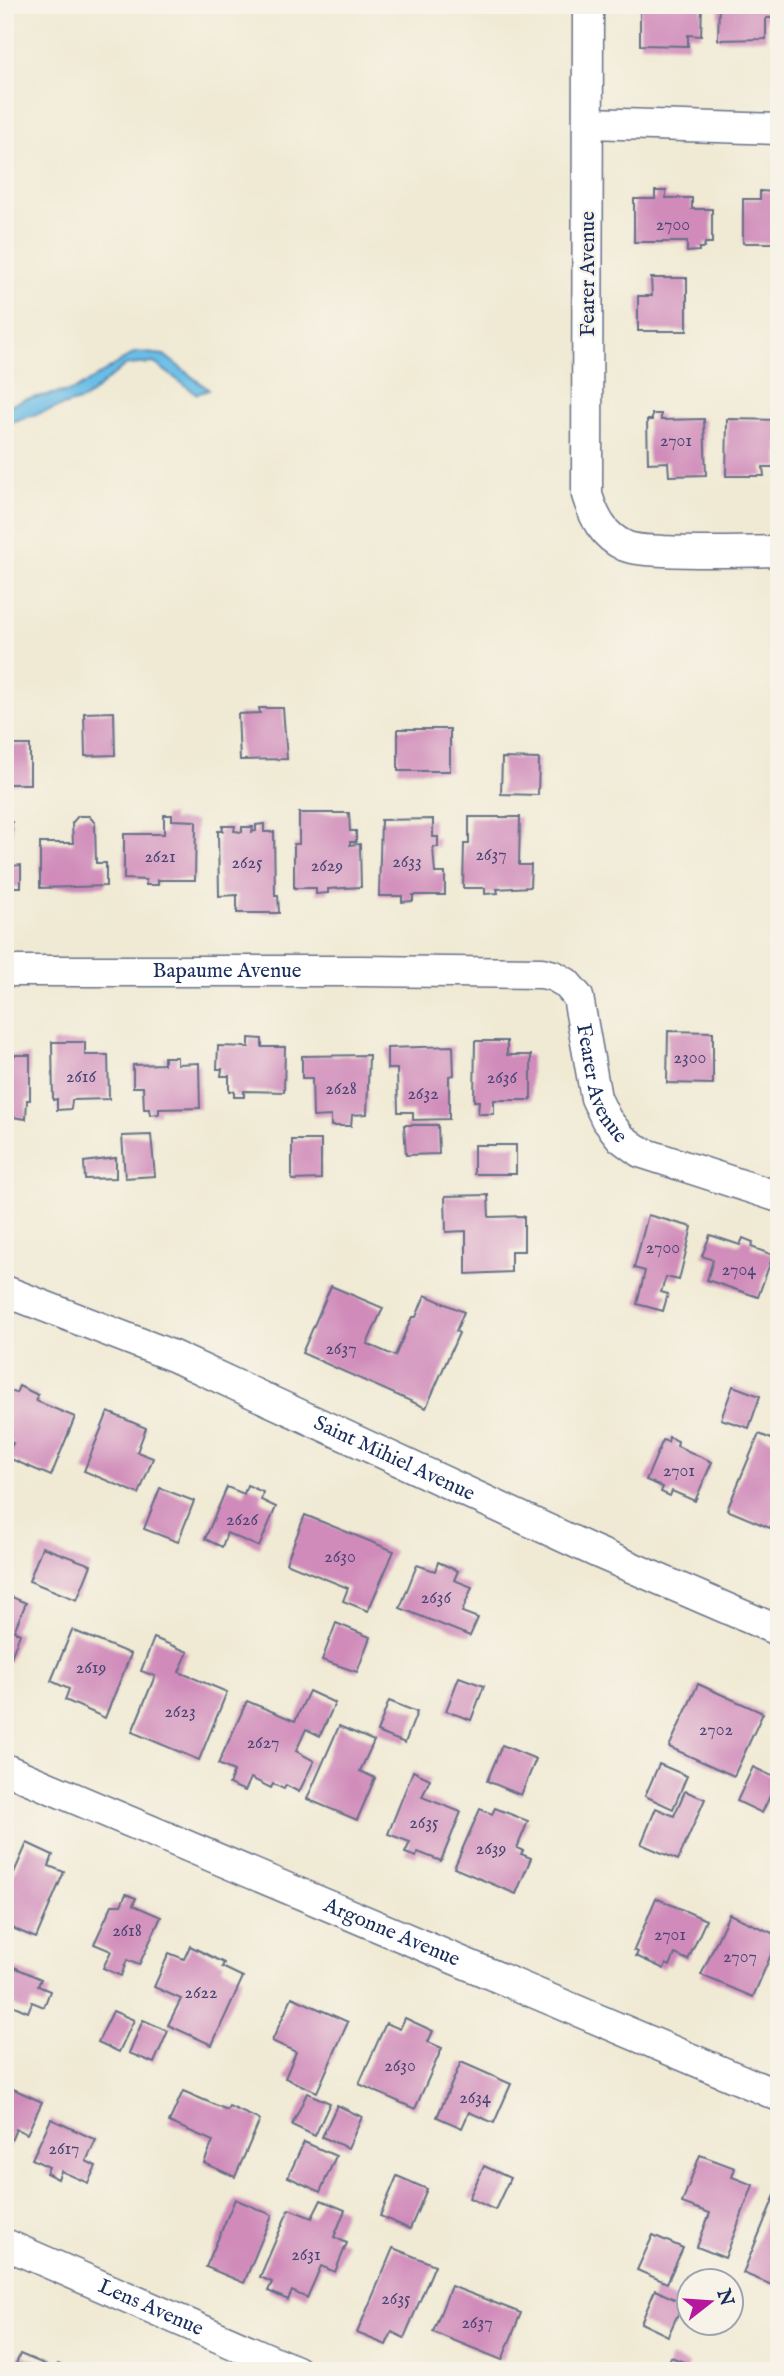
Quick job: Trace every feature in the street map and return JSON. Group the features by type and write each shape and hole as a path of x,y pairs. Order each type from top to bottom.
{"street":[{"name":"Fearer Avenue","path":"588,5 587,495 594,518 610,536 637,549 698,553 779,551"},
{"path":"589,123 779,129"},
{"name":"Bapaume Avenue","path":"5,971 449,972"},
{"name":"Fearer Avenue","path":"449,972 542,974 554,976 566,983 578,997 596,1098 606,1119 621,1138 640,1152 779,1197"},
{"name":"Saint Mihiel Avenue","path":"5,1291 173,1356 582,1545 779,1631"},
{"name":"Argonne Avenue","path":"5,1769 779,2096"},
{"name":"Lens Avenue","path":"5,2244 296,2371"}],"water":[{"path":"136,352 164,355 209,390 197,394 154,363 125,365 85,399 5,424 5,407 25,399 75,390"}],"building":[{"path":"640,5 702,5 701,36 688,35 688,46 640,45"},
{"path":"719,5 779,5 779,18 766,18 766,39 718,40"},
{"path":"655,191 666,191 666,198 692,198 692,209 712,209 712,243 705,243 704,248 699,248 699,251 687,252 687,242 634,242 634,199 655,199"},
{"path":"760,191 774,192 774,199 779,198 779,243 743,243 743,199 760,199"},
{"path":"651,278 687,278 687,331 638,331 638,296 652,296"},
{"path":"652,414 661,414 661,420 704,419 706,475 669,476 668,462 648,463 647,420 652,420"},
{"path":"727,419 779,420 779,467 763,467 764,476 726,476"},
{"path":"259,708 283,708 287,759 240,760 238,714 260,713"},
{"path":"114,712 115,755 85,756 84,713"},
{"path":"398,729 450,729 450,771 398,771"},
{"path":"5,745 30,745 30,784 5,784"},
{"path":"502,758 539,759 538,795 501,794"},
{"path":"299,813 349,813 350,831 356,831 356,842 350,842 350,845 360,844 361,887 328,889 328,893 316,894 316,888 294,888 294,844 299,844"},
{"path":"164,815 172,815 172,820 196,821 195,880 158,880 158,885 146,885 146,880 124,879 124,834 164,834"},
{"path":"78,816 89,816 95,823 96,863 106,863 106,886 40,888 40,843 73,843 72,823"},
{"path":"469,817 520,817 519,865 531,865 530,887 497,889 498,893 485,894 485,888 463,888 464,844 469,844"},
{"path":"433,819 433,837 438,837 438,847 433,847 435,873 445,873 445,895 413,895 413,901 402,902 402,896 379,896 381,820"},
{"path":"5,822 12,822 12,866 21,865 21,887 12,887 12,902 5,902"},
{"path":"264,824 264,832 274,832 275,895 278,895 279,913 237,913 237,895 219,896 218,831 223,831 222,826 235,826 234,831 242,832 242,827 253,827 252,832 256,831 256,825"},
{"path":"668,1031 713,1032 713,1084 667,1083"},
{"path":"249,1038 262,1039 262,1047 285,1047 284,1092 244,1091 244,1097 234,1097 234,1091 229,1091 229,1076 221,1076 222,1069 217,1069 218,1046 249,1047"},
{"path":"475,1041 507,1041 507,1055 531,1055 531,1100 494,1100 494,1114 478,1114 479,1101 474,1101"},
{"path":"52,1042 85,1042 85,1055 108,1055 109,1099 72,1100 71,1109 57,1110 57,1099 53,1100"},
{"path":"453,1046 454,1075 449,1076 449,1119 413,1120 413,1112 398,1112 397,1069 387,1069 387,1048"},
{"path":"5,1055 30,1055 30,1100 27,1100 26,1119 5,1116"},
{"path":"369,1055 367,1114 352,1115 351,1126 331,1126 331,1116 313,1117 312,1078 302,1078 302,1056"},
{"path":"164,1057 177,1057 177,1064 199,1063 200,1108 159,1109 159,1114 150,1115 149,1109 144,1109 143,1087 133,1087 133,1065 164,1064"},
{"path":"404,1125 438,1125 439,1154 406,1155"},
{"path":"151,1135 155,1176 125,1178 122,1136"},
{"path":"292,1140 321,1140 321,1179 292,1180"},
{"path":"474,1145 516,1145 516,1174 474,1174"},
{"path":"116,1158 116,1178 85,1179 84,1162"},
{"path":"488,1195 489,1217 524,1216 524,1251 511,1251 511,1272 466,1274 466,1231 446,1232 445,1196"},
{"path":"648,1215 692,1227 679,1280 666,1277 661,1292 668,1294 663,1311 637,1304 645,1271 634,1268"},
{"path":"710,1235 740,1245 743,1238 753,1242 751,1247 773,1255 758,1297 707,1280 713,1260 702,1256"},
{"path":"331,1286 383,1308 367,1344 395,1356 425,1295 464,1312 456,1331 459,1333 426,1408 302,1353"},
{"path":"19,1386 38,1395 36,1401 75,1417 51,1476 6,1457 13,1443 5,1440 5,1389 16,1393"},
{"path":"733,1386 760,1396 749,1428 721,1419"},
{"path":"108,1412 146,1428 137,1452 153,1458 139,1494 84,1471"},
{"path":"759,1434 779,1442 779,1509 770,1528 727,1510"},
{"path":"669,1437 678,1441 677,1446 712,1462 695,1501 672,1491 670,1496 661,1492 663,1487 646,1480 663,1440 668,1442"},
{"path":"247,1485 263,1492 261,1500 276,1507 259,1547 227,1533 222,1547 205,1539 227,1487 244,1494"},
{"path":"160,1488 194,1501 178,1542 144,1529"},
{"path":"305,1515 394,1551 368,1611 343,1601 348,1588 286,1563"},
{"path":"42,1547 91,1565 77,1600 29,1581"},
{"path":"438,1562 458,1571 454,1580 472,1587 462,1612 478,1618 470,1636 400,1608 417,1565 435,1571"},
{"path":"5,1594 26,1603 14,1631 20,1634 9,1662 5,1661"},
{"path":"336,1623 370,1637 357,1672 322,1660"},
{"path":"72,1630 131,1654 105,1718 65,1700 69,1689 51,1681"},
{"path":"154,1638 188,1652 179,1672 227,1692 199,1760 132,1732 155,1676 141,1671"},
{"path":"459,1677 484,1686 471,1720 446,1711"},
{"path":"698,1684 763,1713 734,1776 669,1747"},
{"path":"309,1691 335,1703 320,1736 306,1729 296,1751 314,1761 299,1792 286,1785 284,1789 273,1784 271,1788 251,1778 245,1791 229,1784 234,1771 218,1764 247,1701 295,1721"},
{"path":"389,1701 417,1712 405,1743 377,1732"},
{"path":"339,1726 374,1741 360,1771 375,1778 357,1820 307,1799"},
{"path":"502,1745 536,1759 521,1795 487,1781"},
{"path":"659,1764 687,1776 673,1809 645,1796"},
{"path":"753,1767 778,1779 762,1813 737,1801"},
{"path":"413,1771 430,1779 422,1797 461,1812 441,1861 418,1852 416,1857 405,1853 410,1842 388,1834"},
{"path":"685,1791 705,1799 678,1860 641,1844 656,1808 674,1816"},
{"path":"495,1808 528,1821 517,1848 523,1851 521,1854 531,1858 516,1894 454,1868 480,1809 492,1814"},
{"path":"27,1843 53,1855 49,1866 64,1872 36,1938 5,1925 5,1893"},
{"path":"126,1894 136,1898 133,1905 161,1917 139,1965 127,1960 121,1976 103,1968 111,1951 94,1944 112,1905 121,1905"},
{"path":"656,1898 706,1920 688,1960 675,1954 670,1966 666,1964 664,1969 636,1956 638,1952 634,1950"},
{"path":"729,1914 779,1936 753,1997 701,1975"},
{"path":"190,1946 224,1963 222,1967 243,1977 212,2045 168,2025 181,1999 154,1987 169,1953 184,1959"},
{"path":"14,1967 41,1979 38,1986 50,1991 44,2007 32,2002 28,2012 5,2002 5,1989"},
{"path":"292,1997 348,2022 317,2092 285,2078 296,2052 272,2041"},
{"path":"113,2011 134,2020 119,2052 98,2042"},
{"path":"405,2018 433,2031 428,2042 442,2048 415,2109 359,2084 386,2023 400,2029"},
{"path":"143,2020 168,2031 154,2063 129,2053"},
{"path":"461,2062 511,2084 494,2123 469,2112 462,2128 437,2117"},
{"path":"9,2087 42,2102 27,2134 16,2129 8,2148 5,2147 5,2096"},
{"path":"183,2091 227,2110 229,2106 260,2120 235,2177 204,2163 213,2141 169,2122"},
{"path":"307,2093 330,2103 315,2136 292,2125"},
{"path":"337,2105 362,2117 348,2148 322,2137"},
{"path":"51,2119 96,2140 86,2161 96,2166 88,2183 61,2171 58,2179 46,2173 49,2167 32,2159"},
{"path":"304,2142 336,2156 320,2192 288,2177"},
{"path":"700,2155 735,2168 732,2177 753,2185 725,2258 697,2247 710,2213 682,2203"},
{"path":"484,2166 510,2178 495,2210 469,2198"},
{"path":"397,2176 427,2189 410,2229 380,2216"},
{"path":"775,2195 779,2197 779,2288 746,2274 745,2268"},
{"path":"235,2199 272,2215 244,2283 206,2267"},
{"path":"321,2200 345,2210 334,2237 347,2243 335,2272 321,2266 307,2298 292,2291 288,2300 268,2291 272,2282 260,2277 289,2209 312,2218"},
{"path":"653,2235 683,2248 667,2283 637,2270"},
{"path":"393,2248 435,2265 404,2338 392,2332 386,2345 357,2333"},
{"path":"451,2286 521,2313 502,2360 433,2332"},
{"path":"655,2290 676,2300 676,2318 668,2336 641,2323"},
{"path":"20,2354 56,2369 58,2364 75,2371 13,2371"},
{"path":"671,2357 689,2364 687,2371 665,2371"}]}
